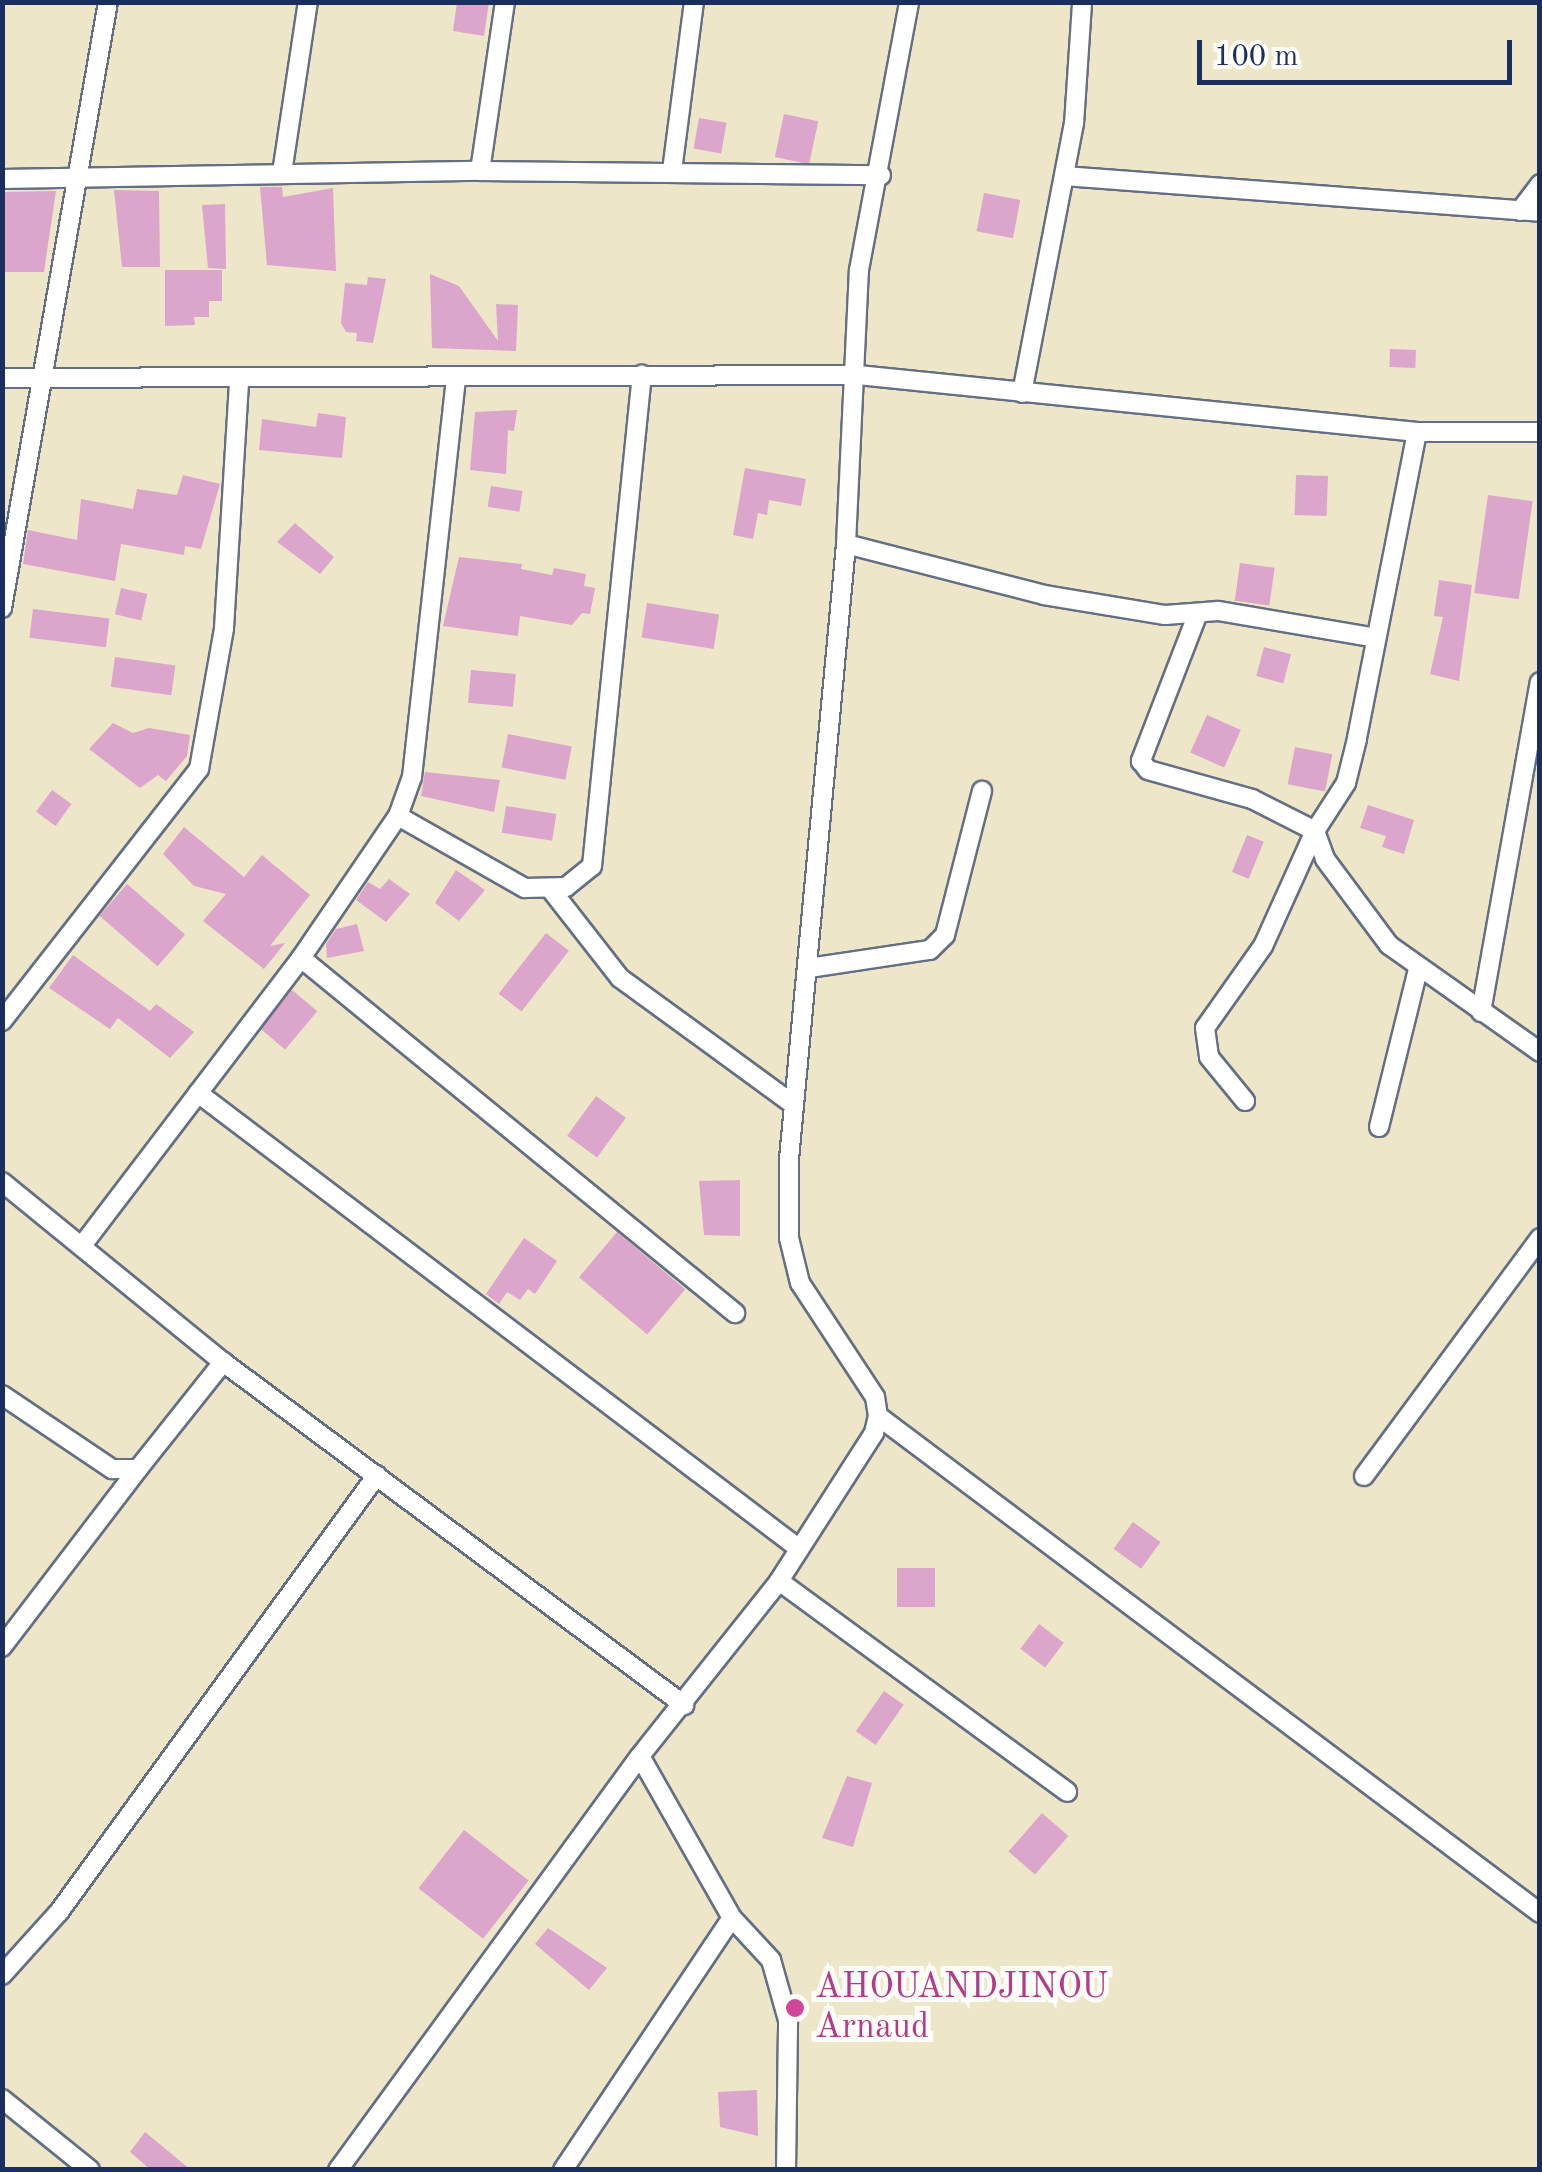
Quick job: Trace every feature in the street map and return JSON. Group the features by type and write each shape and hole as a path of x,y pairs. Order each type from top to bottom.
{"street":[{"path":"2,608 108,2"},
{"path":"282,173 308,2"},
{"path":"480,171 505,2"},
{"path":"672,171 694,2"},
{"path":"338,2170 640,1756 779,1581 874,1433 878,1416 874,1397 800,1283 789,1238 794,1105 846,544 858,375 859,270 881,175 908,2"},
{"path":"1022,394 1064,176 1082,2"},
{"path":"2,179 78,174 480,171 881,175"},
{"path":"1064,176 1540,212"},
{"path":"1520,211 1540,184"},
{"path":"398,816 524,888 552,891 592,866 642,375"},
{"path":"2,378 239,382 858,375 1417,432 1540,432"},
{"path":"84,1243 301,958 398,816 412,776 456,380"},
{"path":"2,1021 199,769 224,628 239,382"},
{"path":"1245,1101 1209,1057 1204,1028 1263,946 1314,832 1346,784 1417,432"},
{"path":"846,544 1044,594 1165,615 1198,612 1376,638"},
{"path":"1198,612 1141,761 1148,770 1252,799 1314,832 1326,859 1389,945 1540,1052"},
{"path":"1481,1012 1540,682"},
{"path":"809,968 930,950 944,935 982,791"},
{"path":"552,891 620,978 794,1105"},
{"path":"301,958 735,1314"},
{"path":"1380,1128 1418,969"},
{"path":"198,1093 798,1548"},
{"path":"2,1182 84,1243 223,1362 684,1705"},
{"path":"1364,1476 1540,1238"},
{"path":"2,1647 223,1362"},
{"path":"2,1395 112,1469 138,1468"},
{"path":"878,1416 1540,1913"},
{"path":"2,1975 59,1912 377,1475"},
{"path":"779,1581 1067,1792"},
{"path":"640,1756 732,1918 771,1960 788,2020 786,2170"},
{"path":"563,2170 732,1918"},
{"path":"2,2099 90,2170"}],"building":[{"path":"457,2 489,2 484,36 453,31"},
{"path":"784,114 818,121 809,164 775,157"},
{"path":"699,118 727,123 721,153 694,149"},
{"path":"260,187 282,187 283,197 333,188 336,271 267,265"},
{"path":"114,190 159,191 160,267 122,267"},
{"path":"56,191 44,272 2,272 2,192"},
{"path":"984,193 1020,200 1013,238 977,231"},
{"path":"225,204 226,269 208,268 202,205"},
{"path":"165,270 222,270 222,301 209,301 209,317 194,317 195,325 165,326"},
{"path":"430,274 459,286 498,341 496,304 518,305 516,351 432,348"},
{"path":"368,277 386,279 373,343 356,341 357,333 346,332 341,323 345,283 367,285"},
{"path":"1390,349 1416,350 1415,368 1389,367"},
{"path":"517,410 514,431 508,430 506,474 470,470 475,412"},
{"path":"318,413 346,417 342,458 259,450 262,419 316,427"},
{"path":"745,468 806,479 801,506 769,500 767,515 758,513 753,539 733,535"},
{"path":"183,475 220,484 201,549 185,546 184,555 121,544 115,581 23,564 28,530 77,540 81,499 133,509 137,489 177,495"},
{"path":"1296,475 1328,476 1327,516 1295,515"},
{"path":"491,486 523,491 519,512 488,507"},
{"path":"1488,495 1533,501 1519,599 1474,593"},
{"path":"295,523 334,557 320,574 277,542"},
{"path":"459,557 522,564 521,569 552,575 554,568 586,574 584,586 595,588 590,614 582,613 572,625 520,616 518,636 443,626"},
{"path":"1240,563 1275,568 1269,606 1235,601"},
{"path":"1439,580 1472,585 1459,681 1430,674 1443,617 1434,616"},
{"path":"121,588 147,594 141,620 115,614"},
{"path":"647,603 719,614 714,649 642,638"},
{"path":"33,609 109,618 106,647 29,638"},
{"path":"1264,647 1291,654 1283,683 1256,676"},
{"path":"115,657 175,665 171,695 111,687"},
{"path":"471,670 516,674 513,707 468,703"},
{"path":"1207,715 1241,730 1224,768 1190,752"},
{"path":"113,723 133,733 149,728 190,735 187,756 166,781 158,775 140,788 89,749"},
{"path":"508,734 572,746 565,780 502,767"},
{"path":"1295,747 1332,754 1325,792 1288,784"},
{"path":"425,772 500,780 494,812 421,796"},
{"path":"52,790 71,804 56,826 36,812"},
{"path":"1368,805 1414,820 1404,854 1382,847 1386,836 1360,828"},
{"path":"506,806 556,814 552,841 502,833"},
{"path":"184,827 244,877 262,855 310,895 270,946 285,943 264,969 203,921 226,894 194,886 163,854"},
{"path":"1247,835 1264,842 1249,879 1232,872"},
{"path":"456,870 485,890 459,921 435,903"},
{"path":"389,879 410,894 386,922 356,900 368,882 380,889"},
{"path":"127,884 185,935 158,966 99,916"},
{"path":"357,924 364,951 327,958 326,944 336,929"},
{"path":"546,933 569,951 521,1012 499,994"},
{"path":"73,955 150,1011 156,1004 194,1032 170,1058 118,1018 110,1029 49,988"},
{"path":"292,990 317,1011 285,1050 260,1028"},
{"path":"596,1096 626,1118 597,1157 567,1136"},
{"path":"740,1180 740,1236 704,1235 699,1181"},
{"path":"617,1232 685,1289 647,1334 579,1277"},
{"path":"524,1238 557,1261 535,1294 528,1289 520,1300 507,1292 499,1304 486,1294"},
{"path":"1133,1522 1161,1542 1141,1569 1114,1549"},
{"path":"897,1568 935,1568 935,1607 897,1607"},
{"path":"1039,1624 1064,1643 1045,1667 1020,1649"},
{"path":"884,1691 904,1705 876,1745 856,1731"},
{"path":"847,1776 872,1783 853,1847 822,1838"},
{"path":"1042,1813 1068,1836 1035,1874 1009,1851"},
{"path":"464,1830 529,1880 483,1939 418,1888"},
{"path":"548,1928 607,1968 589,1990 535,1944"},
{"path":"757,2090 758,2136 720,2127 718,2092"},
{"path":"145,2132 191,2170 151,2170 130,2152"}],"place":[{"name":"AHOUANDJINOU Arnaud","path":"795,2008"}]}
